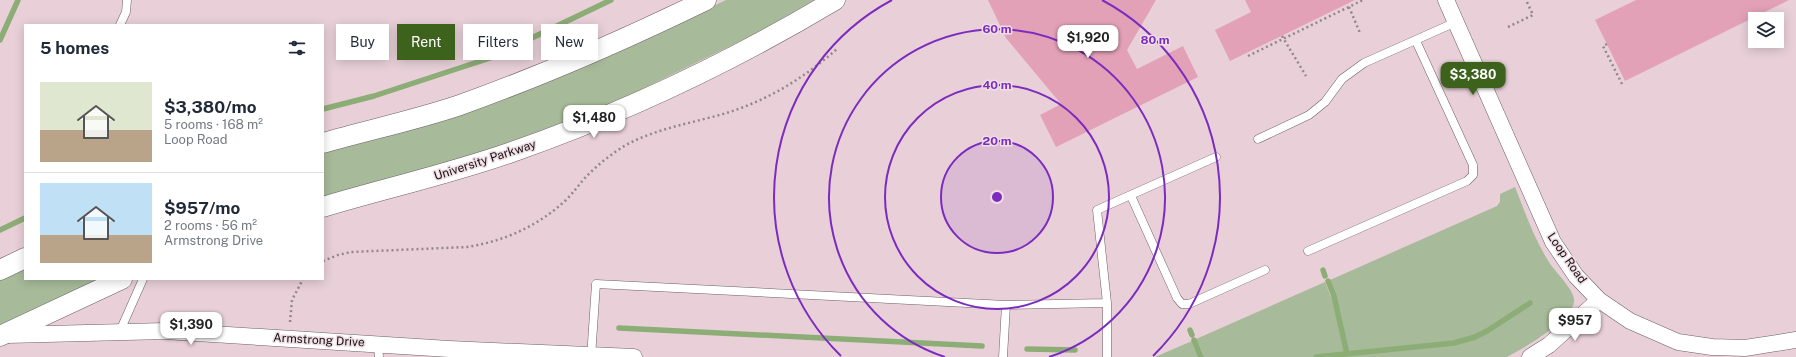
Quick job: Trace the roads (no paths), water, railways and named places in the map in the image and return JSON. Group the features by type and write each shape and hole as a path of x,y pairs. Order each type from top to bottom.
{"street":[{"path":"324,143 459,105 552,70 643,30 706,0"},
{"name":"University Parkway","path":"324,207 400,187 511,153 601,119 691,77 799,21 835,0"},
{"name":"Loop Road","path":"1446,0 1553,242 1576,276 1599,300 1630,321 1678,342 1712,347 1745,348 1796,340"},
{"path":"0,270 24,258"},
{"path":"2,335 120,280"},
{"path":"1530,357 1549,345 1599,300"},
{"name":"Armstrong Drive","path":"2,335 165,331 379,350 634,357"}],"lane":[{"path":"120,24 126,12 128,0"},
{"path":"1258,139 1309,115 1325,102 1342,79 1364,63 1456,22"},
{"path":"1308,251 1461,184 1473,175 1473,165 1416,41"},
{"path":"1107,357 1107,303 1097,210 1216,157"},
{"path":"1131,196 1177,298 1182,304 1189,304 1266,270"},
{"path":"120,331 143,280"},
{"path":"591,356 596,284 1006,305 1107,303"},
{"path":"1003,357 1006,305"}],"waterway":[{"path":"0,40 18,0"},
{"path":"324,109 374,96 490,58 611,0"},
{"path":"0,230 24,218"},
{"path":"1323,270 1325,276"},
{"path":"1328,281 1334,296 1347,354"},
{"path":"1316,357 1454,343 1475,337 1487,331 1530,303"},
{"path":"619,328 982,346"},
{"path":"1190,330 1192,335"},
{"path":"1194,340 1201,357"},
{"path":"1027,349 1075,350"}]}
